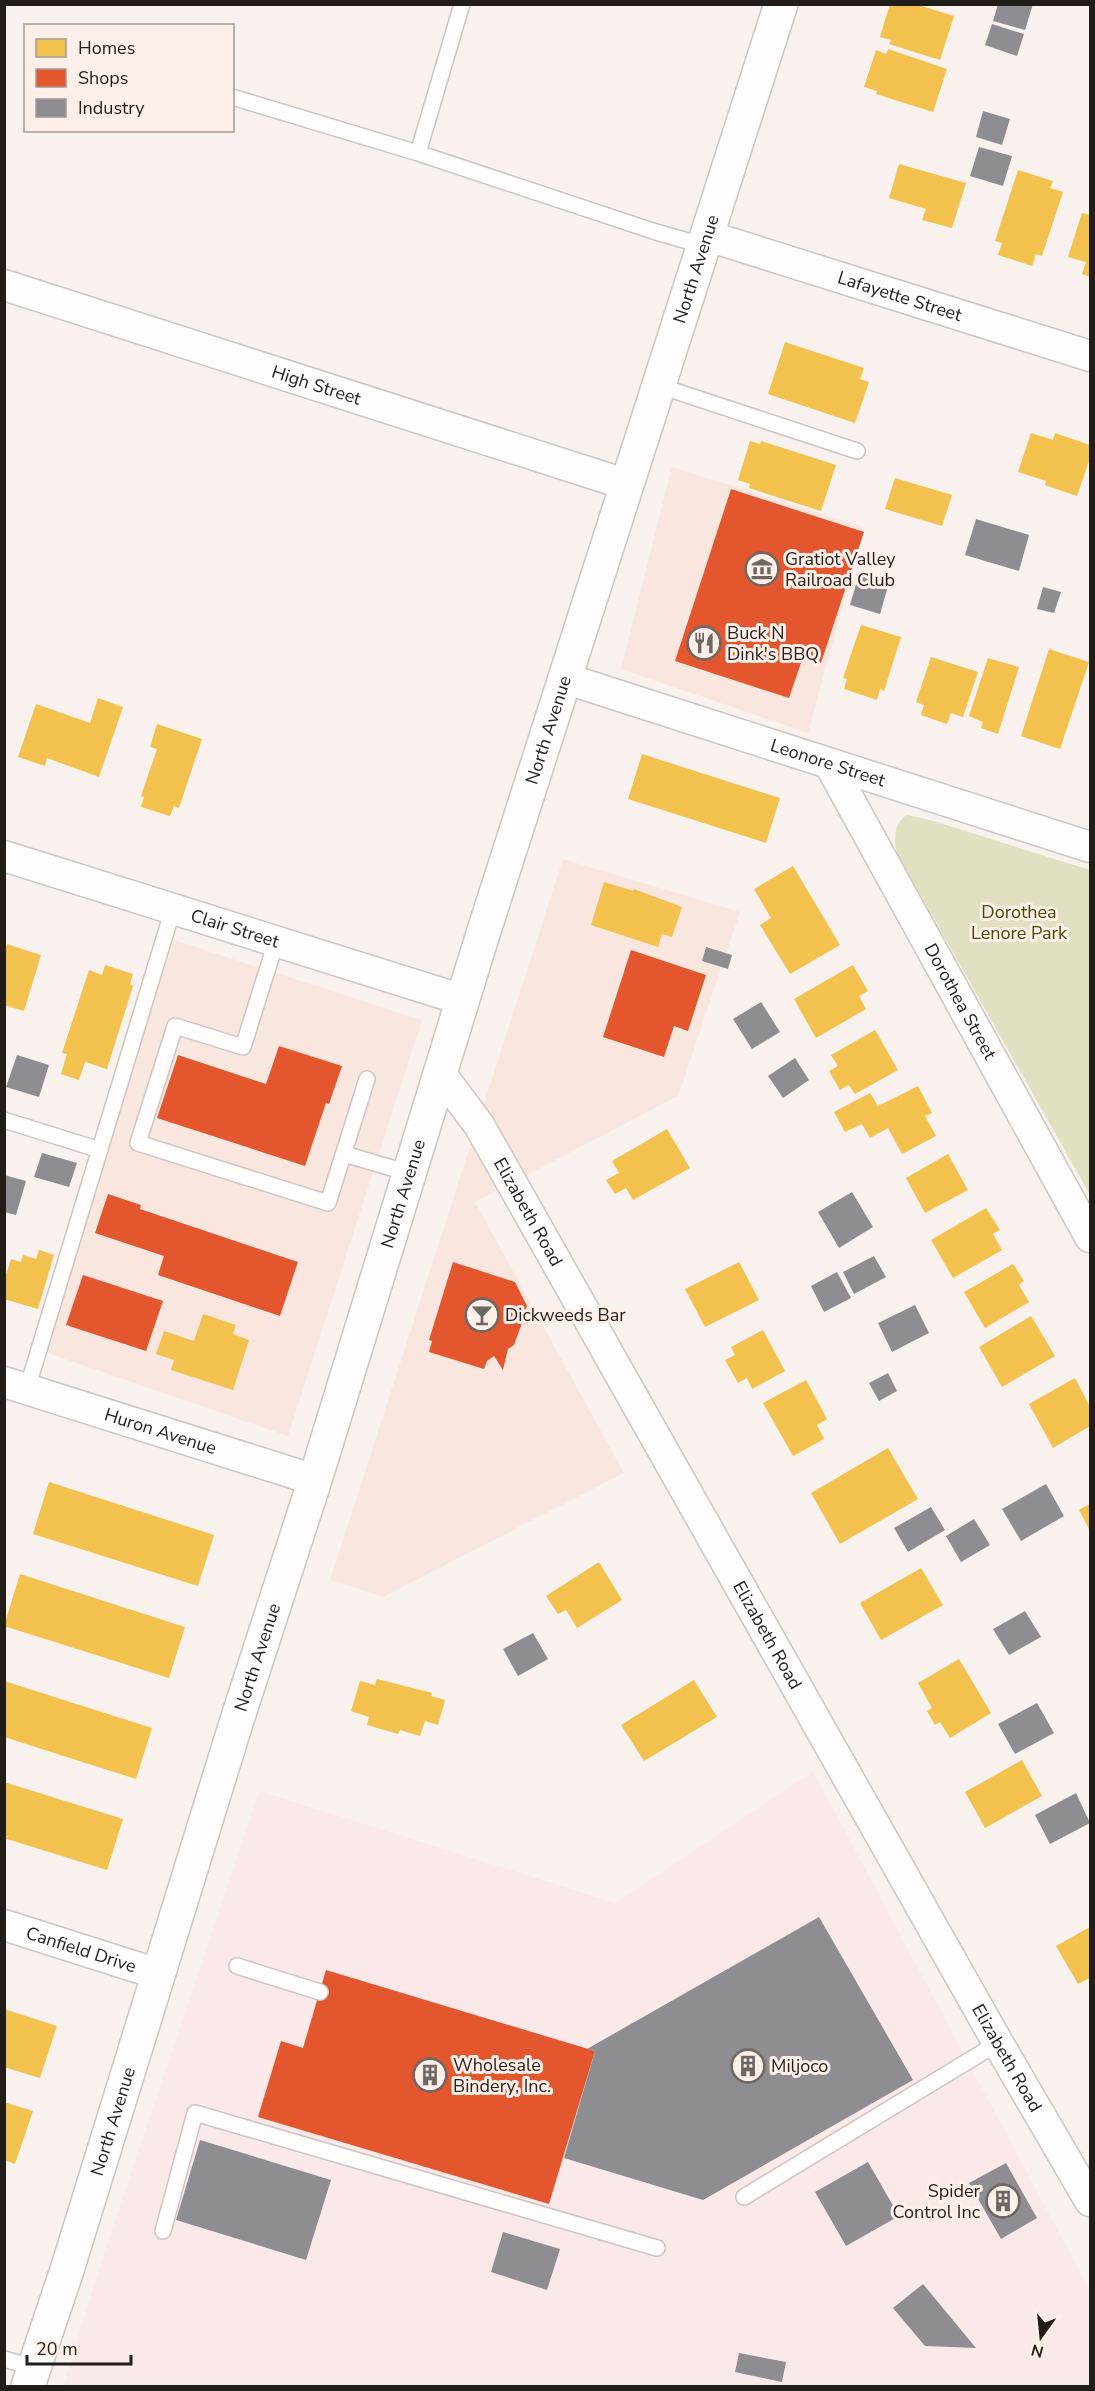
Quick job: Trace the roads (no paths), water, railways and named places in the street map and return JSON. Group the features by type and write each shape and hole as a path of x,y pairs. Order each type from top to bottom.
{"main road":[{"name":"North Avenue","path":"22,2371 158,1974 315,1480 463,1000 782,4"}],"street":[{"name":"Lafayette Street","path":"707,241 1090,357"},
{"name":"High Street","path":"4,285 628,485"},
{"name":"Leonore Street","path":"567,679 1090,847"},
{"name":"Dorothea Street","path":"830,765 1090,1237"},
{"name":"Clair Street","path":"4,856 463,1000"},
{"name":"Elizabeth Road","path":"440,1073 479,1125 998,2043 1090,2201"},
{"name":"Huron Avenue","path":"16,1386 315,1480"},
{"name":"Canfield Drive","path":"4,1925 158,1974"}],"lane":[{"path":"418,153 462,4"},
{"path":"234,98 418,153 656,232 707,241"},
{"path":"660,386 857,451"},
{"path":"16,1386 100,1150 173,909"},
{"path":"276,942 243,1047 175,1026 138,1143 328,1203 367,1079"},
{"path":"4,1120 100,1150"},
{"path":"344,1154 409,1173"},
{"path":"237,1966 320,1992"},
{"path":"744,2197 998,2043"},
{"path":"163,2231 195,2113 657,2248"}],"place":[{"name":"Gratiot Valley Railroad Club","path":"762,569"},
{"name":"Buck N Dink's BBQ","path":"704,643"},
{"name":"Dickweeds Bar","path":"482,1315"},
{"name":"Miljoco","path":"748,2066"},
{"name":"Wholesale Bindery, Inc.","path":"430,2075"},
{"name":"Spider Control Inc","path":"1003,2201"}],"park label":[{"name":"Dorothea Lenore Park","path":"1019,922"}]}
